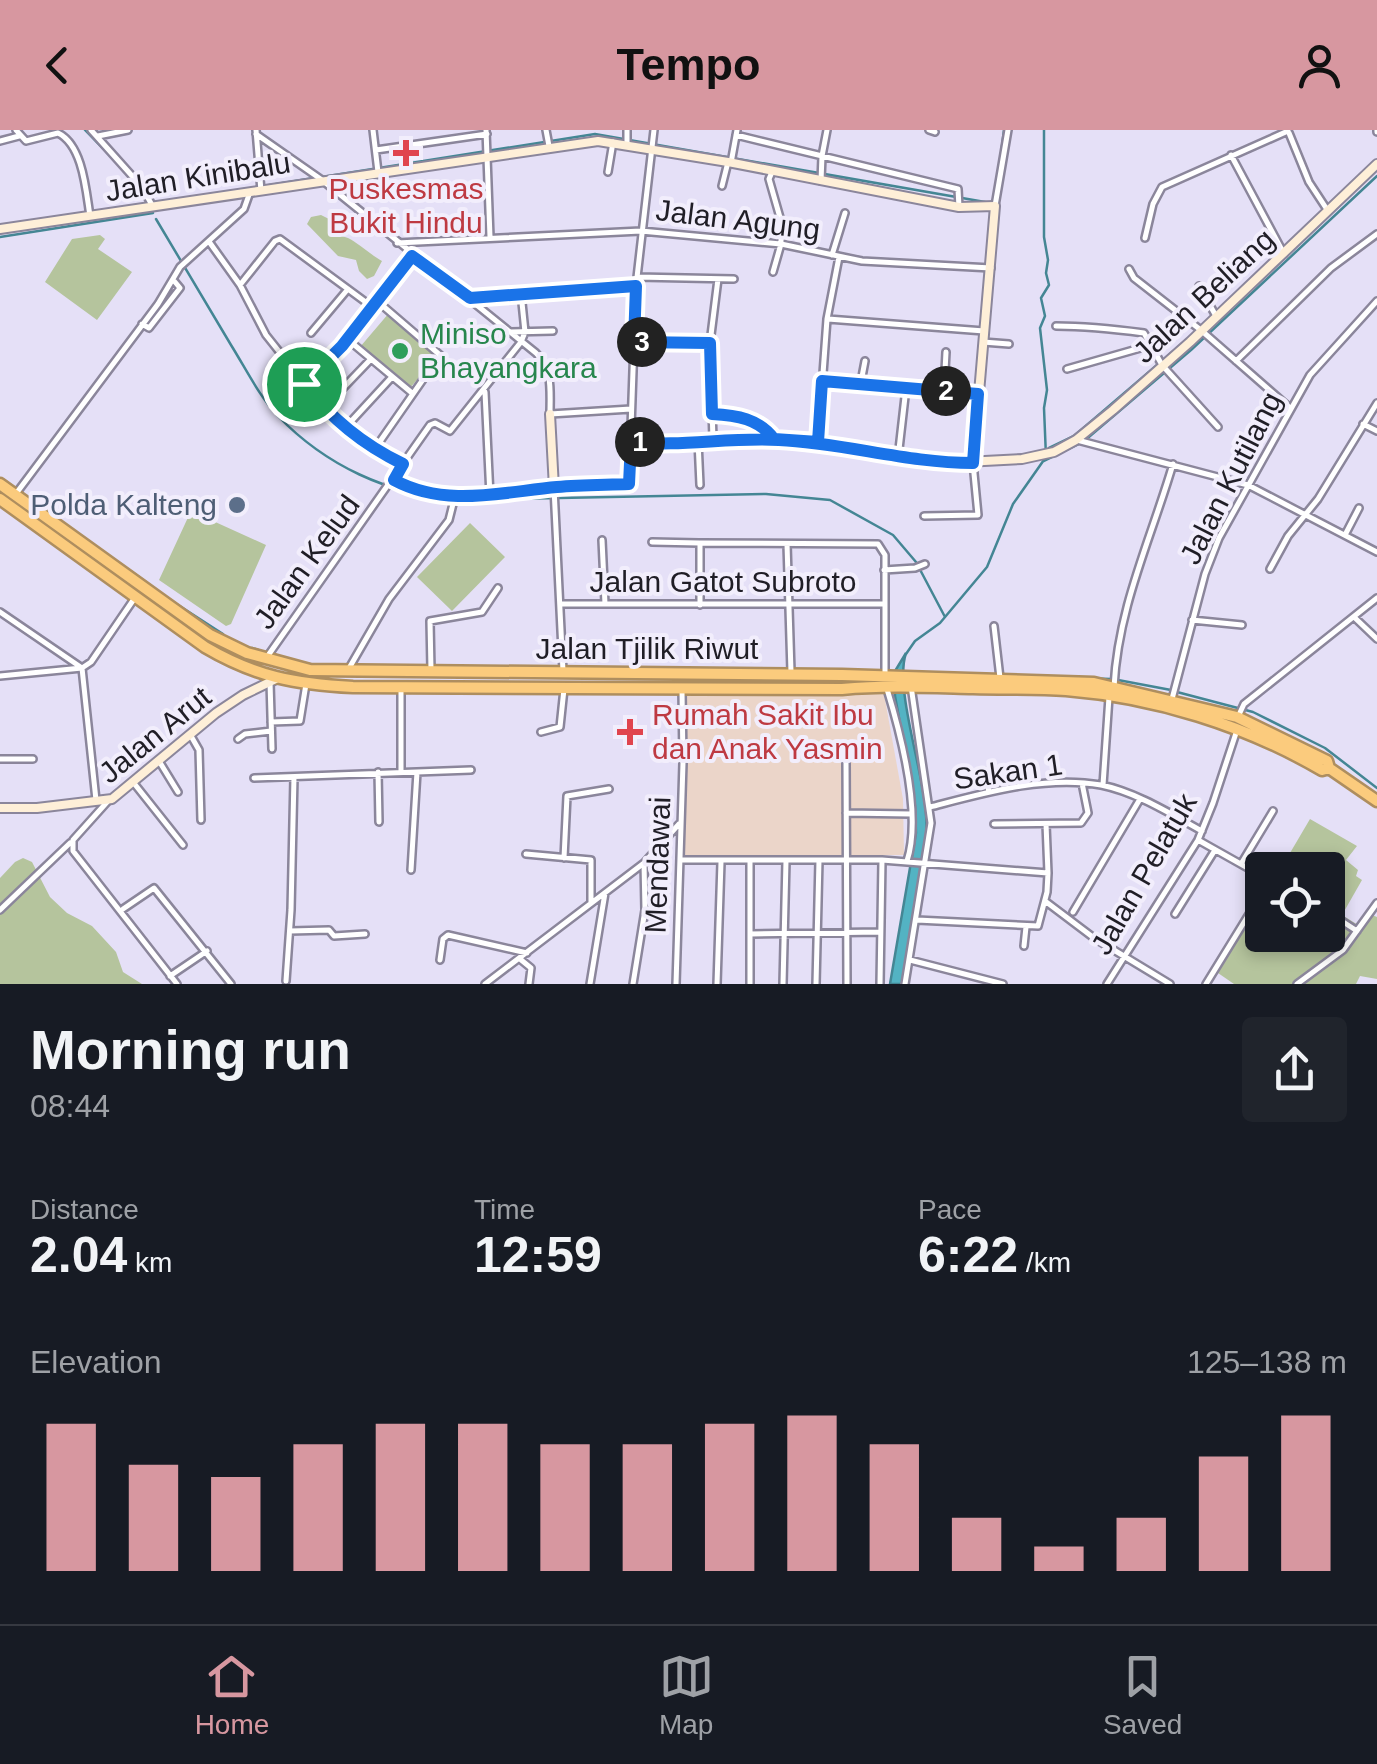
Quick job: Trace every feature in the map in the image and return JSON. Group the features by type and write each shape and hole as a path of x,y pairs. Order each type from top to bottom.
{"highway":[{"name":"Jalan Tjilik Riwut","path":"0,484 135,597 204,647 273,680 401,687 564,689 842,688 897,682"},
{"name":"Jalan Tjilik Riwut","path":"0,499 19,503 195,625 247,652 310,670 791,675 1112,692 1172,699 1310,752 1377,801"},
{"path":"242,666 247,652"},
{"path":"273,680 284,664"},
{"path":"467,673 467,688"},
{"name":"Jalan Tjilik Riwut","path":"972,684 1094,683 1112,692 1237,723"}],"street":[{"path":"91,130 142,186 153,207"},
{"path":"98,136 128,130"},
{"path":"373,130 378,172"},
{"path":"546,130 550,146"},
{"path":"597,130 598,141"},
{"path":"626,145 627,130"},
{"path":"392,482 454,499 555,495 629,484 636,286 654,130"},
{"path":"821,180 828,130"},
{"path":"924,516 978,515 973,463 978,394 995,206 1008,130"},
{"path":"1145,238 1153,204 1162,187 1288,131 1308,182 1328,211"},
{"path":"256,132 470,298 547,366 564,674"},
{"path":"256,132 261,191"},
{"path":"376,150 486,132 490,238"},
{"path":"722,186 736,132 958,189 959,207"},
{"path":"0,141 18,133 26,141 58,133 70,141 84,180 90,216"},
{"name":"Jalan Kinibalu","path":"0,230 598,141 959,207 995,206"},
{"path":"608,172 614,142"},
{"path":"1231,154 1284,254"},
{"name":"Jalan Beliang","path":"973,463 1039,457 1076,440 1202,331 1377,164"},
{"path":"772,172 769,179 779,211 781,244 773,272"},
{"path":"19,503 180,267 244,209 250,192"},
{"path":"818,442 826,318 845,213"},
{"name":"Jalan Agung","path":"397,243 641,230 781,244 862,261 991,268"},
{"path":"1236,360 1331,268 1374,236 1377,244"},
{"path":"240,285 280,238 371,306"},
{"path":"210,243 240,285 266,335 324,408 374,450 403,464"},
{"path":"304,384 342,346 412,256"},
{"path":"1130,269 1134,278 1290,408"},
{"path":"637,276 734,279"},
{"path":"713,440 710,343 718,279"},
{"path":"470,298 636,286"},
{"path":"1199,286 1216,316"},
{"path":"311,332 348,289"},
{"path":"490,497 485,390 525,332 521,293"},
{"path":"374,450 439,358 439,352 376,300"},
{"name":"Jalan Kutilang","path":"1172,699 1213,551 1316,367 1375,306"},
{"path":"826,318 984,331"},
{"path":"1056,326 1098,325 1112,332 1142,332 1162,365 1218,427"},
{"path":"511,332 553,332"},
{"path":"346,338 412,393"},
{"path":"634,342 710,343"},
{"path":"983,342 1008,344"},
{"path":"1067,369 1151,345"},
{"path":"944,390 946,352"},
{"path":"324,408 370,359"},
{"path":"861,382 866,360"},
{"path":"345,428 392,377"},
{"path":"822,381 978,394"},
{"path":"898,458 906,388"},
{"name":"Jalan Kelud","path":"266,659 430,425 435,423 450,431 485,390"},
{"path":"1270,569 1377,402"},
{"path":"550,414 632,409"},
{"path":"712,414 743,417 767,430 774,439"},
{"path":"1363,424 1377,431"},
{"path":"631,442 774,439 849,446 898,458 973,463"},
{"path":"698,440 700,485"},
{"path":"1076,440 1248,485 1377,552"},
{"path":"1103,785 1122,622 1131,584 1174,463"},
{"path":"347,672 389,599 449,520 454,499"},
{"path":"1346,535 1359,508"},
{"path":"602,540 605,604"},
{"path":"652,542 878,544 884,552 884,604 897,682 930,807 906,984"},
{"path":"700,543 700,605"},
{"path":"787,544 791,675"},
{"path":"884,570 920,566"},
{"path":"431,673 430,621 482,612 498,588"},
{"path":"0,676 82,668 135,597"},
{"path":"1237,723 1244,704 1377,598"},
{"name":"Jalan Gatot Subroto","path":"562,604 884,604"},
{"path":"0,612 82,668 96,800"},
{"path":"1354,617 1377,639"},
{"path":"1192,620 1242,626"},
{"path":"994,626 1000,681"},
{"path":"272,749 273,680"},
{"name":"Jalan Arut","path":"0,910 108,801 189,734 243,695 273,680"},
{"path":"897,682 900,744 911,814 910,861"},
{"path":"271,722 300,721 306,684"},
{"path":"401,687 401,771"},
{"name":"Mendawai","path":"676,984 682,688"},
{"path":"541,732 560,727 564,689"},
{"name":"Jalan Pelatuk","path":"1107,984 1202,832 1237,723"},
{"path":"238,739 244,734 271,731"},
{"path":"189,734 199,750 201,820"},
{"path":"0,759 33,760"},
{"path":"159,760 178,792"},
{"path":"846,760 848,984"},
{"path":"254,778 471,770"},
{"path":"984,771 989,792"},
{"path":"378,772 379,822"},
{"path":"410,870 417,772"},
{"path":"286,981 294,777"},
{"path":"133,782 183,845"},
{"path":"994,824 1085,821 1088,813 1082,784"},
{"name":"Sakan 1","path":"930,807 1021,786 1103,785 1202,832"},
{"path":"564,858 567,796 608,789"},
{"path":"1072,912 1140,800"},
{"path":"0,808 108,801"},
{"path":"1240,864 1273,811"},
{"path":"846,813 911,814"},
{"path":"485,984 644,864 681,822"},
{"path":"917,920 1039,926 1048,873 1046,824"},
{"path":"73,840 75,856 122,910 177,984"},
{"path":"1198,840 1245,867"},
{"path":"1175,914 1216,850"},
{"path":"526,854 592,861 590,902"},
{"path":"681,860 882,860 1048,873"},
{"path":"816,984 819,860"},
{"path":"880,984 882,860"},
{"path":"783,984 786,861"},
{"path":"717,984 721,862"},
{"path":"750,862 750,984"},
{"path":"633,984 645,910 644,864"},
{"path":"122,910 154,888 231,984"},
{"path":"590,984 605,893"},
{"path":"1045,901 1122,956 1170,984"},
{"path":"1297,984 1338,954 1377,904"},
{"path":"1206,984 1245,921"},
{"path":"1345,923 1357,931"},
{"path":"1024,946 1026,926"},
{"path":"290,931 329,930 334,936 365,934"},
{"path":"750,934 880,932"},
{"path":"440,960 443,939 448,935 527,952"},
{"path":"170,976 207,951"},
{"path":"520,959 531,968 529,984"},
{"path":"910,960 1003,984"}],"shaded area":[{"path":"685,693 884,694 903,799 904,855 685,857"}],"green space":[{"path":"321,215 341,225 333,232 382,261 374,276 367,279 356,260 338,256 307,224 311,217"},
{"path":"100,235 105,239 98,249 132,272 97,320 45,282 72,239"},
{"name":"Miniso Bhayangkara","path":"389,313 439,354 410,388 360,347"},
{"path":"191,511 266,545 231,624 226,626 159,580"},
{"path":"470,523 505,557 452,611 417,577"},
{"path":"1310,819 1357,846 1346,860 1358,870 1356,876 1362,880 1345,910 1345,852 1291,852"},
{"path":"23,858 32,862 50,897 67,913 92,926 116,952 123,972 142,984 0,984 0,878"},
{"path":"1372,915 1377,917 1377,979 1360,976 1356,984 1234,984 1218,973 1245,928 1245,952 1345,952 1345,917 1363,928"}],"water":[{"path":"906,653 904,687 927,834 920,899 902,984 890,984 916,833 915,806 895,696 895,671"}],"waterway":[{"path":"85,130 115,161"},
{"path":"999,170 1004,130"},
{"path":"906,654 915,641 940,623 987,567 1013,504 1046,457 1047,390 1040,328 1045,316 1041,298 1049,285 1044,237 1044,130"},
{"path":"322,177 595,134 985,202"},
{"path":"1044,461 1083,442 1191,350 1377,176"},
{"path":"213,194 314,178"},
{"path":"0,237 153,213"},
{"path":"156,219 271,408 297,434 337,463 382,484 456,500 766,494 830,500 893,535 916,562 945,617"},
{"path":"1049,448 1074,436 1191,336"},
{"path":"53,516 146,582"},
{"path":"158,592 223,634"},
{"path":"252,648 264,652"},
{"path":"959,674 1111,679"},
{"path":"1118,680 1171,690"},
{"path":"1177,692 1253,712 1325,748 1377,788"}],"place":[{"name":"Puskesmas Bukit Hindu","path":"406,153"},
{"name":"Miniso Bhayangkara","path":"400,351"},
{"name":"Polda Kalteng","path":"237,505"},
{"name":"Rumah Sakit Ibu dan Anak Yasmin","path":"630,732"}],"route":[{"path":"304,384 342,346 412,256 470,298 636,286 634,342 710,343 712,414 743,417 767,430 774,439 818,442 822,381 978,394 973,463 916,461 849,446 774,439 631,442 629,484 554,488 490,497 429,493 394,480 403,464 360,440 304,384"}]}
